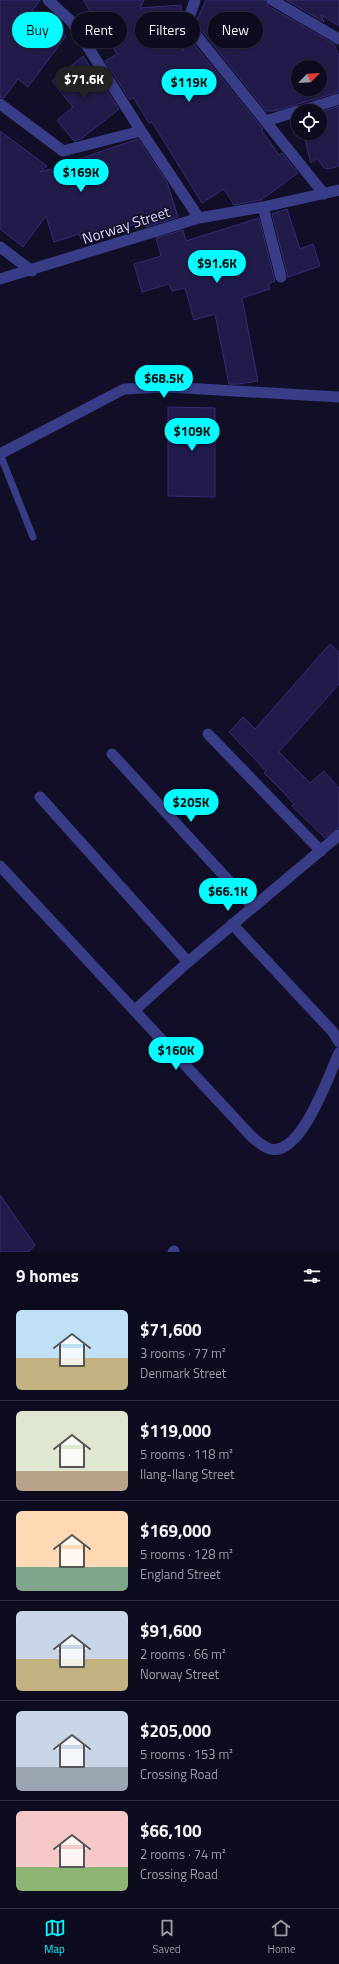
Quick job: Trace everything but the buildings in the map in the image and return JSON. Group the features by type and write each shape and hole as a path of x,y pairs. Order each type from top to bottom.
{"street":[{"path":"48,0 72,22 141,131 199,218"},
{"path":"195,0 188,21 192,30 324,194"},
{"path":"272,0 339,39"},
{"path":"322,104 339,99"},
{"path":"0,104 63,152 141,131"},
{"path":"266,121 291,113"},
{"name":"Norway Street","path":"0,279 32,271 199,218 263,207 339,190"},
{"path":"263,207 281,277"},
{"path":"0,247 32,271"},
{"path":"0,454 124,389 167,387 339,397"},
{"path":"208,734 321,851"},
{"path":"112,754 253,907"},
{"path":"40,797 188,962"},
{"path":"135,1010 232,924 339,835"},
{"path":"0,866 252,1137 271,1150 284,1146 296,1138 310,1118 339,1053"},
{"path":"232,924 333,1032 339,1042"}],"lane":[{"path":"0,454 33,537"}]}
